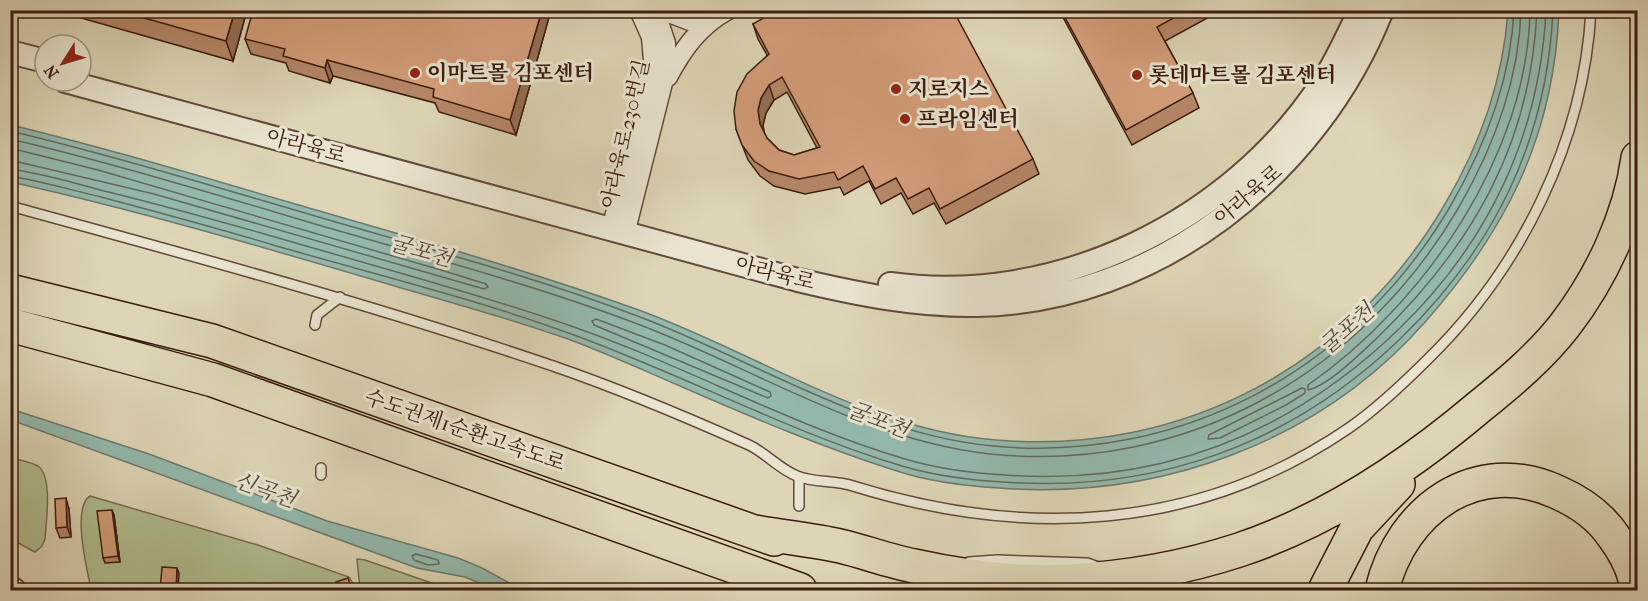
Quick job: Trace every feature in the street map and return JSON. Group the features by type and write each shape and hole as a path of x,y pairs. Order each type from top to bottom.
{"highway":[{"path":"1325,591 1357,528 1444,437 1526,367 1565,324 1594,280 1617,235 1638,158"},
{"name":"수도권제1순환고속도로","path":"10,291 212,341 755,532 913,578 1067,581 1123,576 1191,564 1240,550 1298,527 1370,489 1444,437"},
{"name":"수도권제1순환고속도로","path":"10,325 213,380 800,591"},
{"path":"1382,591 1388,567 1403,537 1420,517 1443,498 1464,487 1489,481 1543,485 1592,512 1625,553 1637,591"}],"street":[{"name":"아라육로230번길","path":"620,225 653,61 651,37 639,10"},
{"name":"아라육로230번길","path":"620,225 664,83 666,43 655,10"},
{"path":"661,10 690,21 711,20"},
{"path":"664,83 688,43 711,20 728,10"},
{"name":"아라육로","path":"93,88 620,225 869,280 915,287 981,287 1017,283 1072,270 1116,253 1175,221 1247,170 1308,102 1333,66 1360,10"},
{"name":"아라육로","path":"93,74 620,225 798,280 858,294 935,305 1007,303 1054,295 1096,284 1143,264 1223,219 1263,185 1327,113 1358,63 1382,10"},
{"path":"10,52 33,58"},
{"path":"10,67 33,73"},
{"path":"10,588 14,591"}],"lane":[{"path":"10,206 340,297 525,357 629,393 759,450 799,477 840,482 945,511 1027,520 1091,518 1160,507 1233,488 1327,442 1377,406 1443,345 1488,289 1525,234 1561,153 1586,52 1591,10"},
{"path":"315,325 317,315 340,297"},
{"path":"799,477 799,506"}],"green space":[{"path":"10,458 38,466 46,479 48,500 45,539 42,546 35,552 11,539"},
{"path":"90,496 258,545 349,577 357,590 91,590 81,526 84,503"},
{"path":"357,559 365,560 452,590 360,590"}],"water":[{"name":"굴포천","path":"1508,11 1559,11 1548,99 1521,178 1480,251 1455,286 1426,321 1383,364 1337,400 1286,431 1232,455 1176,473 1118,484 1059,489 999,488 948,483 909,475 788,432 610,356 544,331 282,253 11,182 11,125 188,173 552,280 681,327 812,387 902,421 948,433 996,440 1065,441 1132,433 1195,415 1255,388 1311,354 1361,311 1406,261 1458,182 1488,111 1501,62"},
{"path":"11,409 149,454 327,521 458,558 522,590 496,590 465,577 417,568 11,420"}],"building":[{"path":"116,10 235,10 226,41"},
{"name":"이마트몰 김포센터","path":"253,10 542,10 510,120 433,97 434,89 327,60 325,68 283,56 285,49 245,39"},
{"name":"프라임센터","path":"777,10 953,10 1033,159 940,209 929,188 908,199 896,178 875,189 863,166 838,180 834,172 799,179 769,171 754,161 742,145 736,129 734,111 737,92 747,74 769,54 753,24","holes":["782,77 820,147 794,155 779,150 767,138 760,124 758,110 761,98 769,85"]},
{"name":"롯데마트몰 김포센터","path":"1061,10 1188,10 1157,27 1193,93 1126,130"},
{"path":"66,498 67,527 56,528 55,499"},
{"path":"112,510 118,556 103,558 97,511"},
{"path":"162,567 177,568 176,591 160,591"},
{"path":"348,578 352,591 338,591 336,582"}],"place":[{"name":"이마트몰 김포센터","path":"415,73"},
{"name":"롯데마트몰 김포센터","path":"1137,75"},
{"name":"지로지스","path":"896,89"},
{"name":"프라임센터","path":"905,119"}],"water label":[{"name":"신곡천","path":"265,490"}]}
